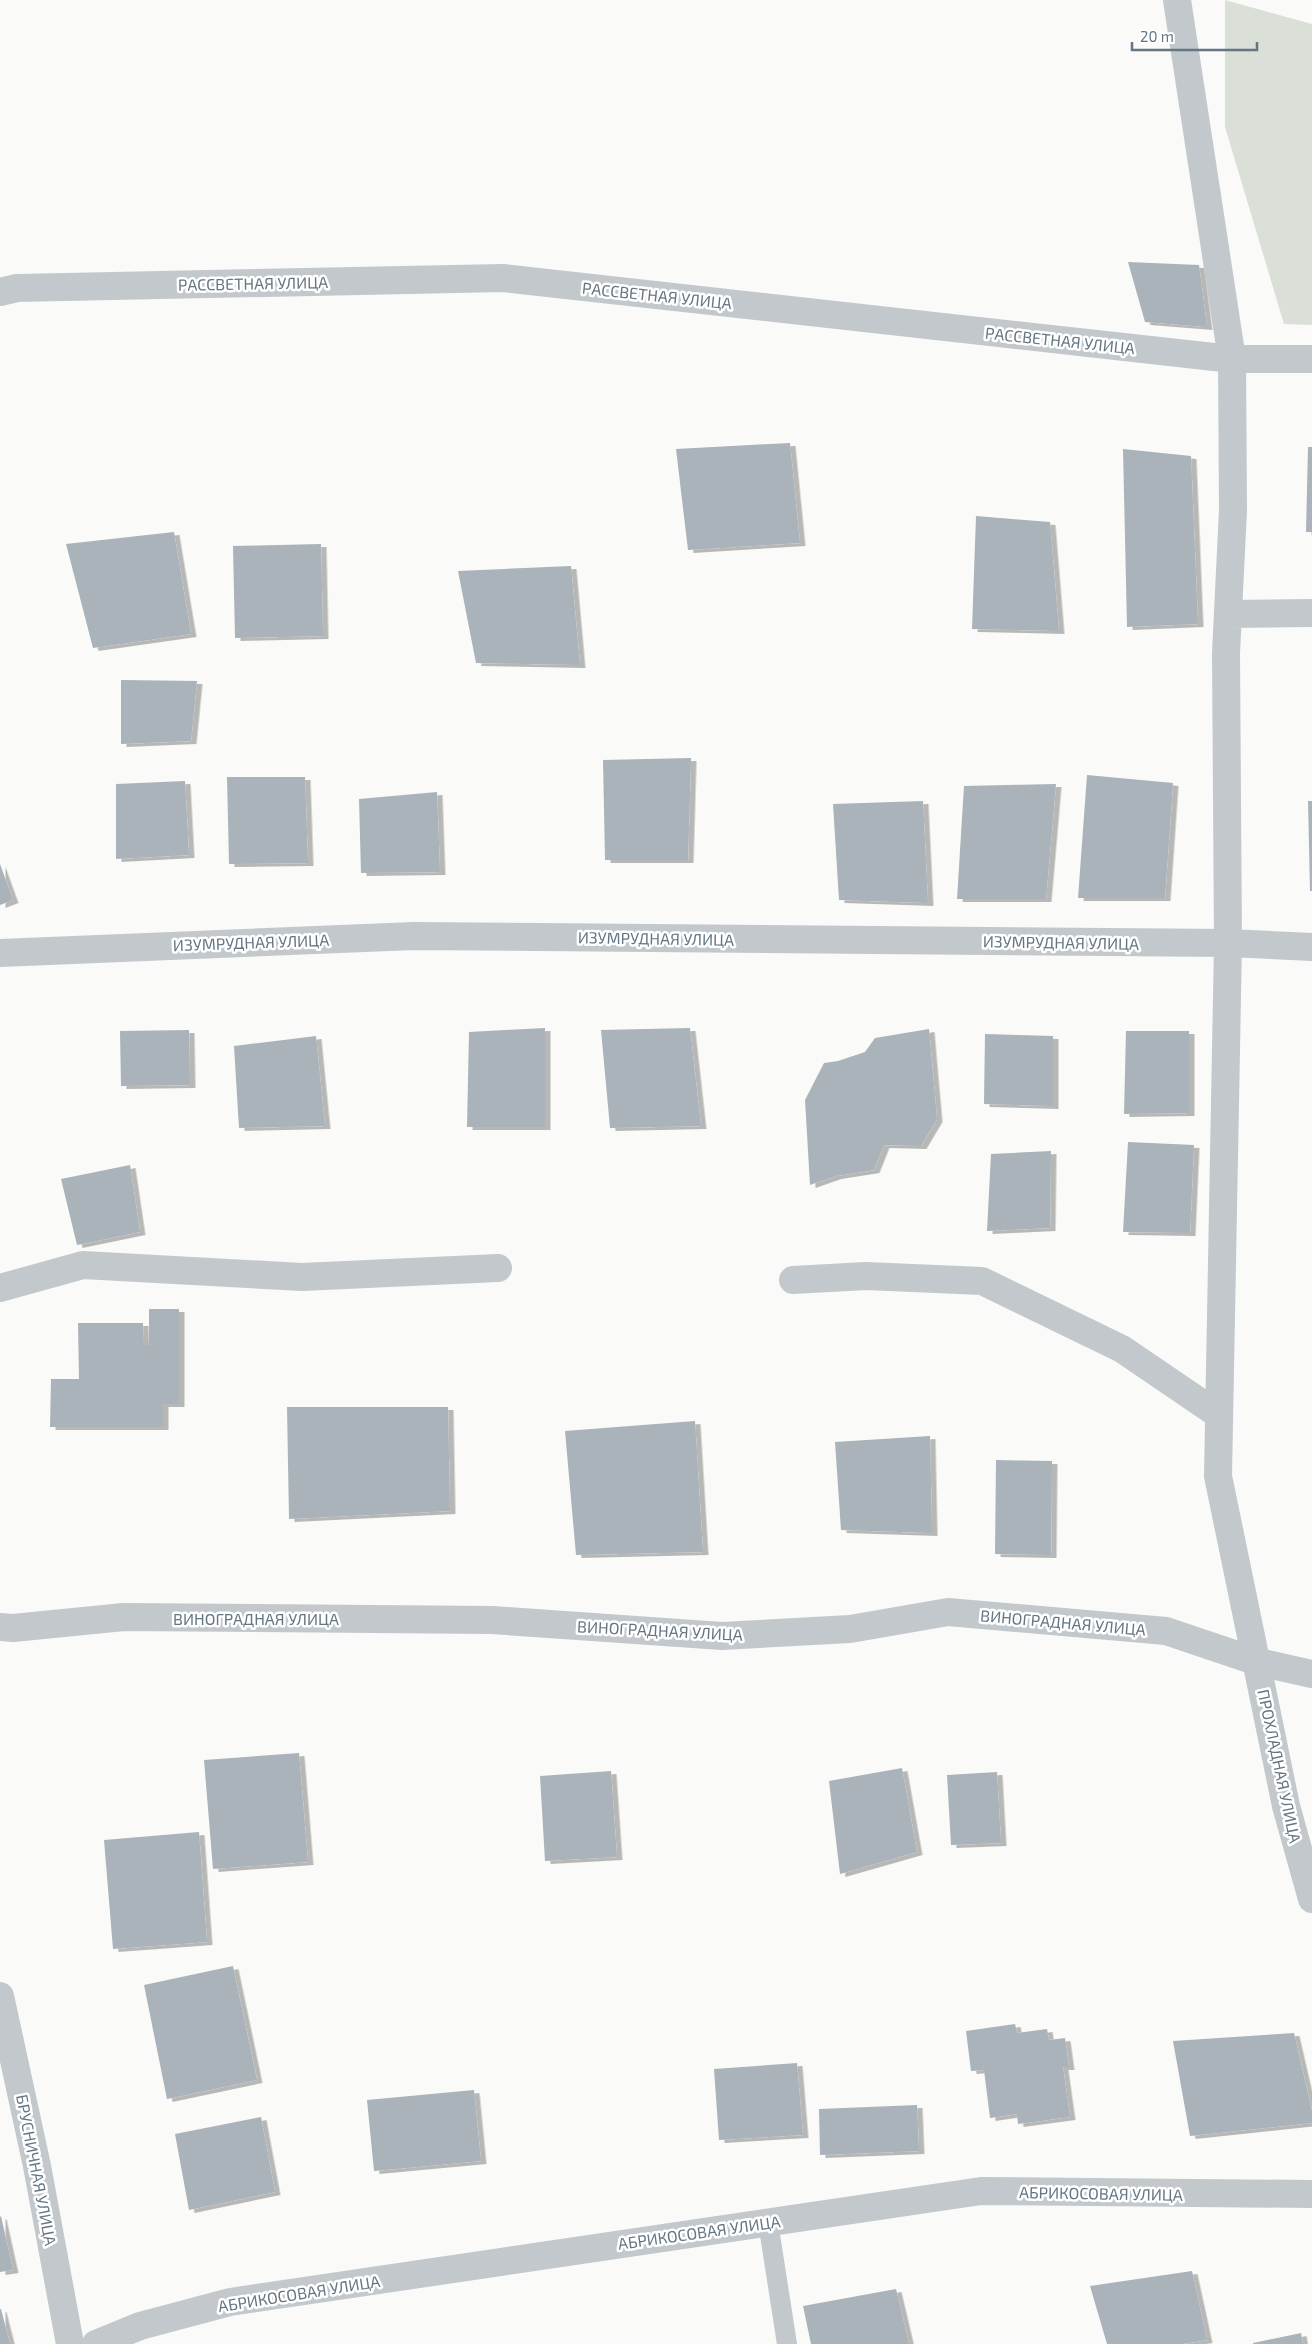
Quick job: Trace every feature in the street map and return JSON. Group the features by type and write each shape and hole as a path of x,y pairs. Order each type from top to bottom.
{"street":[{"name":"ПРОХЛАДНАЯ УЛИЦА","path":"1177,0 1232,359 1233,510 1226,663 1228,943 1218,1476 1258,1662 1286,1806 1312,1899"},
{"name":"РАССВЕТНАЯ УЛИЦА","path":"0,292 17,288 503,278 1232,359 1312,359"},
{"path":"1228,614 1312,613"},
{"name":"ИЗУМРУДНАЯ УЛИЦА","path":"0,953 414,936 1228,943 1312,947"},
{"path":"0,1288 83,1265 302,1277 498,1268"},
{"path":"793,1280 866,1276 982,1281 1122,1349 1219,1415"},
{"name":"ВИНОГРАДНАЯ УЛИЦА","path":"0,1627 13,1628 124,1617 482,1620 722,1636 850,1629 948,1612 1166,1630 1258,1662 1312,1674"},
{"name":"БРУСНИЧНАЯ УЛИЦА","path":"0,1996 38,2166 70,2344"},
{"name":"АБРИКОСОВАЯ УЛИЦА","path":"96,2344 140,2326 230,2302 981,2191 1312,2194"}],"lane":[{"path":"768,2222 787,2344"}],"shaded area":[{"path":"1225,0 1312,24 1312,325 1284,324 1225,127"}],"building":[{"path":"1128,262 1199,265 1207,327 1145,322"},
{"path":"790,443 800,543 688,550 676,449"},
{"path":"1308,447 1312,447 1312,532 1306,532"},
{"path":"1123,449 1191,456 1198,624 1127,627"},
{"path":"976,516 1050,522 1059,631 972,629"},
{"path":"174,532 191,634 93,648 66,544"},
{"path":"321,544 323,636 235,638 233,546"},
{"path":"571,566 580,665 476,663 458,571"},
{"path":"121,680 197,681 191,741 121,744"},
{"path":"691,758 688,860 605,860 603,760"},
{"path":"1087,775 1173,783 1165,898 1078,898"},
{"path":"227,777 305,777 308,863 229,864"},
{"path":"185,781 189,855 116,859 116,784"},
{"path":"1056,784 1046,899 957,899 964,786"},
{"path":"437,792 440,872 361,873 359,799"},
{"path":"923,801 928,903 839,900 833,804"},
{"path":"1308,801 1312,801 1312,891 1310,891"},
{"path":"0,864 13,900 0,905"},
{"path":"545,1028 545,1127 467,1127 469,1032"},
{"path":"690,1028 701,1126 610,1128 601,1030"},
{"path":"929,1029 937,1119 921,1146 884,1145 874,1170 836,1176 810,1185 805,1100 824,1063 838,1061 865,1052 875,1038"},
{"path":"189,1030 190,1085 121,1086 120,1031"},
{"path":"1126,1031 1189,1031 1189,1113 1124,1114"},
{"path":"985,1034 1053,1036 1053,1106 984,1104"},
{"path":"316,1036 325,1126 239,1128 234,1046"},
{"path":"1128,1142 1194,1145 1190,1233 1123,1232"},
{"path":"1051,1151 1050,1228 987,1231 991,1154"},
{"path":"130,1165 140,1232 77,1245 61,1179"},
{"path":"149,1309 179,1309 179,1404 163,1404 163,1427 50,1427 51,1379 79,1379 78,1323 143,1323 144,1345 149,1345"},
{"path":"287,1407 448,1407 450,1511 289,1519"},
{"path":"695,1421 703,1552 576,1555 565,1431"},
{"path":"930,1436 932,1533 841,1530 835,1442"},
{"path":"996,1460 1052,1461 1051,1555 995,1554"},
{"path":"299,1753 308,1862 213,1869 204,1760"},
{"path":"902,1768 917,1852 840,1874 829,1781"},
{"path":"611,1771 617,1857 545,1861 540,1776"},
{"path":"997,1772 1001,1843 951,1845 947,1775"},
{"path":"199,1832 207,1942 113,1949 104,1840"},
{"path":"233,1966 257,2080 167,2099 144,1985"},
{"path":"1015,2024 1017,2033 1047,2029 1049,2040 1065,2038 1069,2067 1063,2067 1070,2117 1018,2124 1017,2114 990,2118 984,2070 971,2071 966,2031"},
{"path":"1294,2033 1312,2111 1312,2123 1190,2136 1173,2041"},
{"path":"797,2063 803,2135 719,2140 714,2069"},
{"path":"474,2090 481,2161 374,2171 367,2100"},
{"path":"917,2105 919,2151 820,2155 819,2109"},
{"path":"261,2117 275,2192 189,2210 175,2134"},
{"path":"0,2217 13,2270 0,2272"},
{"path":"1192,2271 1207,2340 1182,2344 1107,2344 1090,2286"},
{"path":"896,2289 909,2344 811,2344 803,2306"},
{"path":"1,2309 10,2344 0,2344"},
{"path":"1301,2333 1303,2344 1253,2344 1253,2343"}]}
